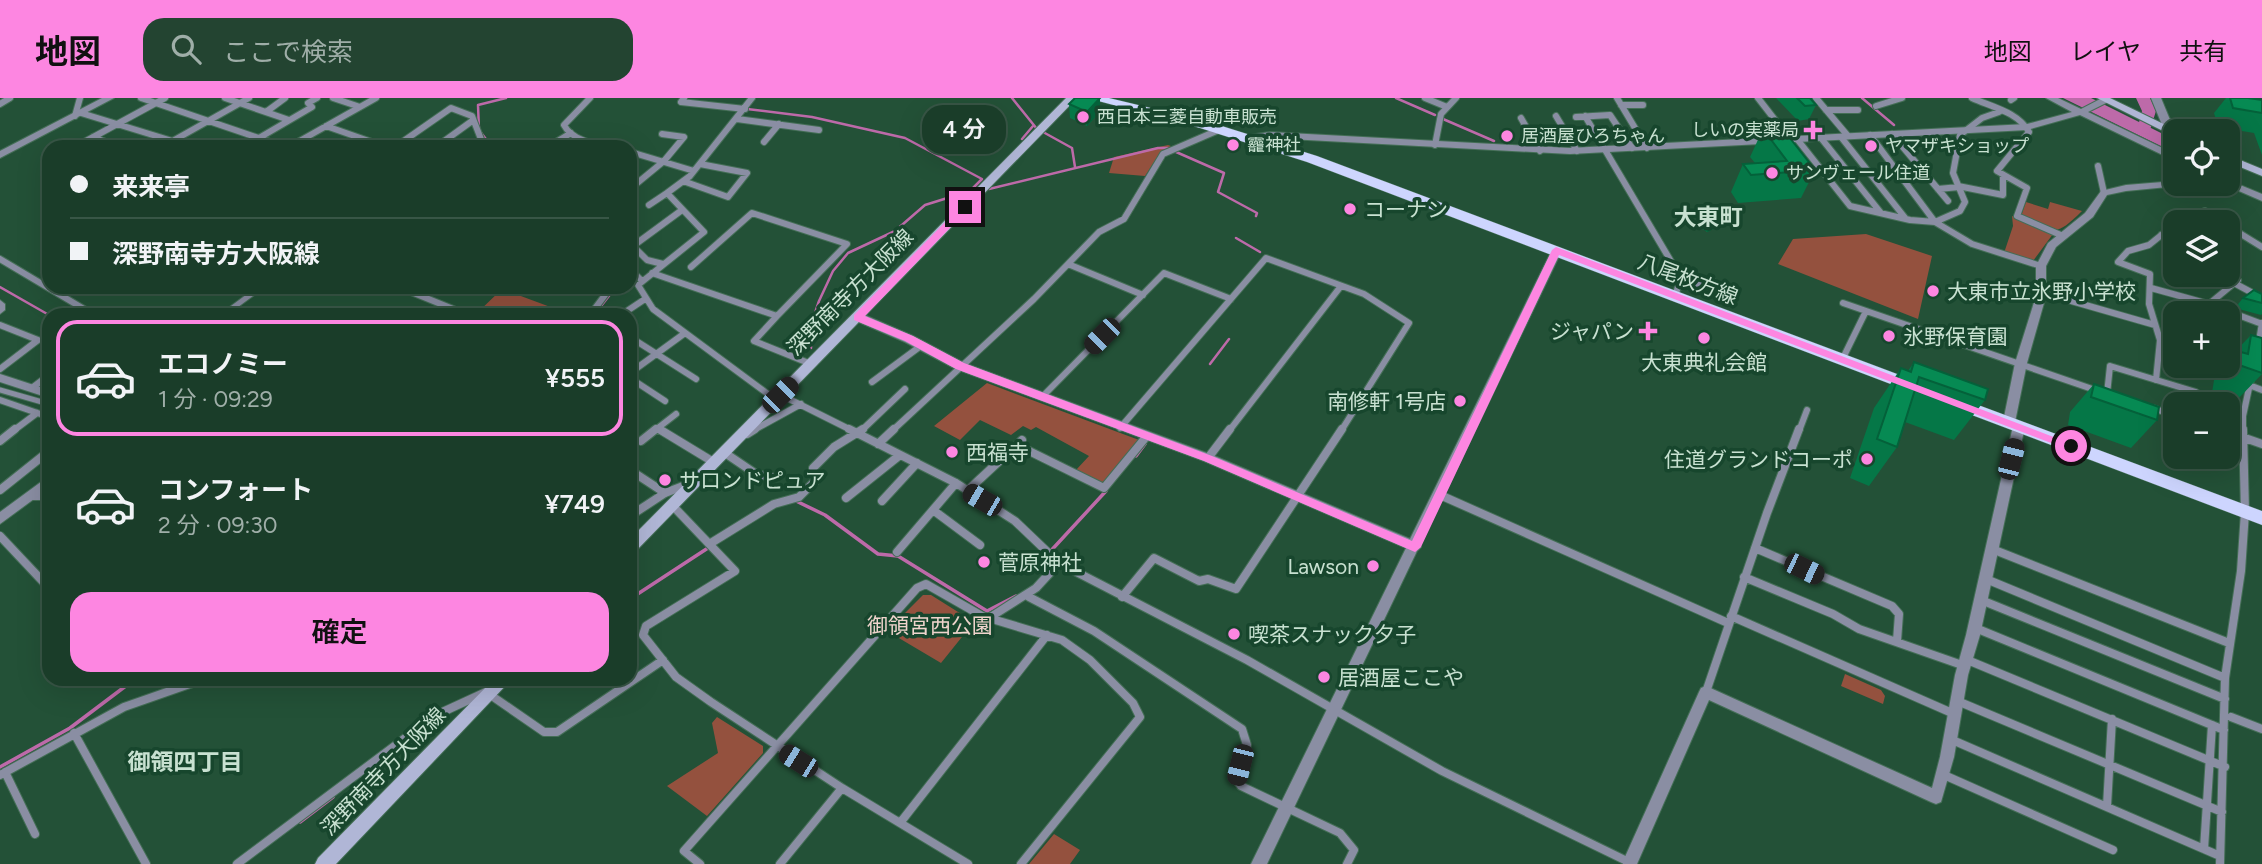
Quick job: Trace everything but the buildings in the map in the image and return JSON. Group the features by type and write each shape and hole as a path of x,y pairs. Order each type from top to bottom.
{"main road":[{"name":"深野南寺方大阪線","path":"637,539 668,499 699,479 1072,98"},
{"name":"八尾枚方線","path":"1093,98 1249,138 1556,250 1680,290 1842,360 2262,518"},
{"path":"2103,99 2163,126"},
{"path":"2240,163 2262,173"},
{"name":"深野南寺方大阪線","path":"324,864 496,687"}],"street":[{"path":"0,104 10,98"},
{"path":"78,114 80,98"},
{"path":"0,155 109,98"},
{"path":"141,98 265,140"},
{"path":"88,140 165,98"},
{"path":"225,98 289,120"},
{"path":"175,140 249,98"},
{"path":"266,112 285,98"},
{"path":"259,138 289,120 317,98"},
{"path":"333,98 360,107"},
{"path":"300,140 376,98"},
{"path":"584,140 564,125 590,98"},
{"path":"684,98 681,102 745,108"},
{"path":"704,105 709,98"},
{"path":"649,205 694,171 752,98"},
{"path":"1425,98 1447,107"},
{"path":"1435,145 1441,114 1455,98"},
{"path":"1618,98 1647,148"},
{"path":"1758,98 1850,206 1907,220 1935,222 1960,211 1965,202 1953,173 1956,149 1963,131 1982,118 1999,112"},
{"path":"1816,98 1907,220"},
{"path":"1876,106 1902,98"},
{"path":"1972,98 1999,112 2016,116 2027,127 2029,132 1997,171 2027,188 2017,216 2063,236"},
{"path":"2051,98 2163,152"},
{"path":"2157,98 2165,119"},
{"path":"1249,138 1270,135 1540,151 1647,148 2027,127 2083,112 2103,99"},
{"path":"1621,105 1643,105"},
{"path":"405,140 451,108 472,116 479,140"},
{"path":"1826,110 1858,110"},
{"path":"78,114 118,122 170,140"},
{"path":"1576,117 1610,115 1632,148"},
{"path":"1556,116 1577,151"},
{"path":"1584,116 1644,211 1680,290 1713,282"},
{"path":"1521,118 1540,151"},
{"path":"737,120 819,130"},
{"path":"446,140 472,121"},
{"path":"764,142 779,124"},
{"path":"326,126 366,140"},
{"path":"877,444 1099,232 1124,219 1163,154 1221,129"},
{"path":"1529,132 1551,130"},
{"path":"560,140 571,133"},
{"path":"637,182 664,161 684,137 663,134"},
{"path":"1892,134 1948,201"},
{"path":"1870,135 1935,222 1958,239 2040,266"},
{"path":"93,137 100,140"},
{"path":"1821,138 1881,214"},
{"path":"637,155 694,171"},
{"path":"683,181 728,197 747,173 700,164"},
{"path":"2098,166 2104,193"},
{"path":"1938,189 1959,186 2003,195 2003,175"},
{"path":"1706,692 1936,797 1944,775 1963,662 1986,579 2014,424 2021,363 2040,292 2040,266 2052,245 2089,215 2104,193 2163,185"},
{"path":"2240,188 2262,198"},
{"path":"667,193 704,232 638,285 645,299 685,333 778,397 801,404 956,482 1015,520 1059,563 1333,709 1442,771 1631,863 1706,692 1744,577 1807,410"},
{"path":"637,243 682,210"},
{"path":"691,267 752,213 848,244 754,341 811,364"},
{"path":"2240,233 2262,247"},
{"path":"2156,380 2160,340 2149,304 2150,274 2118,262 2127,251 2149,245 2161,235"},
{"path":"637,250 647,260 663,264"},
{"path":"1259,864 1415,547 1556,250"},
{"path":"1120,428 1266,258 1364,294 1409,323 1300,496 1236,589 1208,579 1199,581 1154,558 1122,597"},
{"path":"0,259 42,284"},
{"path":"1068,264 1143,295"},
{"path":"652,273 778,316"},
{"path":"1042,397 1164,273 1231,299"},
{"path":"637,276 641,280"},
{"path":"1208,458 1341,286"},
{"path":"2240,286 2262,299"},
{"path":"2213,301 2229,287"},
{"path":"2151,288 2198,301"},
{"path":"2040,292 2155,325"},
{"path":"59,294 82,308"},
{"path":"232,308 252,294"},
{"path":"417,294 451,308"},
{"path":"632,308 645,299"},
{"path":"1843,303 2119,398"},
{"path":"0,304 0,310"},
{"path":"1842,360 1866,311"},
{"path":"2240,316 2262,324 2255,360"},
{"path":"858,317 922,345 960,366 1120,428 1208,458 1415,547"},
{"path":"0,325 37,337 38,340 0,369"},
{"path":"637,368 685,333"},
{"path":"637,341 696,379"},
{"path":"872,383 922,345"},
{"path":"2106,394 2110,366 2196,392"},
{"path":"2221,862 2225,678 2241,571 2245,512 2242,437 2252,372"},
{"path":"0,378 42,392"},
{"path":"32,388 42,380"},
{"path":"637,383 665,401"},
{"path":"2249,385 2262,390"},
{"path":"711,543 774,503 799,497 816,480 813,468 822,458 858,434 905,389"},
{"path":"0,390 42,402"},
{"path":"0,400 42,415"},
{"path":"740,438 801,404"},
{"path":"2143,405 2163,411"},
{"path":"0,441 37,413"},
{"path":"641,442 676,414"},
{"path":"658,429 756,474 771,477"},
{"path":"967,491 1019,442 1104,488 1146,437"},
{"path":"2242,437 2262,444"},
{"path":"846,498 900,455"},
{"path":"0,490 42,457"},
{"path":"882,501 917,463"},
{"path":"637,475 668,499 735,571 646,626 643,635 676,677 777,747 968,864"},
{"path":"897,552 956,482"},
{"path":"0,519 42,487"},
{"path":"1440,495 1729,619 2109,765 2222,812"},
{"path":"30,496 42,496"},
{"path":"637,513 668,499"},
{"path":"933,510 980,545"},
{"path":"0,536 42,581"},
{"path":"1755,548 1892,606 1899,614 1897,641"},
{"path":"1991,549 2229,643"},
{"path":"988,618 1029,597 1059,563"},
{"path":"1744,577 1833,614 1859,629 1963,662 2225,766"},
{"path":"1986,579 2225,678"},
{"path":"700,864 684,851 917,588 926,584 988,618 1062,640 1090,660 1133,703 1140,717 1021,864"},
{"path":"1029,597 1094,631 1242,729 1247,745 1236,779 1249,792 1340,833 1354,850 1347,864"},
{"path":"1981,600 2225,699"},
{"path":"1973,627 2224,730"},
{"path":"900,823 1047,635"},
{"path":"637,678 663,660"},
{"path":"35,834 3,773 124,707 184,686"},
{"path":"237,864 436,715 496,687 544,732 557,732 625,686"},
{"path":"2231,717 2262,729"},
{"path":"2106,806 2112,719"},
{"path":"2204,849 2212,725"},
{"path":"74,733 146,864"},
{"path":"1950,739 2204,849 2221,862"},
{"path":"1944,775 2113,850"},
{"path":"780,864 842,788"}],"green space":[{"path":"1171,146 1160,153 1145,176 1109,173 1114,157"},
{"path":"2026,202 2048,209 2050,202 2082,211 2065,226 2054,230 2021,216"},
{"path":"2012,216 2053,234 2033,261 2004,253 2013,226"},
{"path":"1866,234 1932,256 1918,319 1778,264 1793,239"},
{"path":"497,294 515,294 553,308 482,308"},
{"path":"987,383 1139,440 1103,484 1076,470 1089,456 1036,427 1031,430 1023,426 1011,435 980,420 960,440 934,426"},
{"name":"御領宮西公園","path":"923,595 931,595 974,622 941,663 887,631"},
{"path":"1845,674 1881,690 1885,696 1883,704 1841,686"},
{"path":"717,717 763,746 763,753 707,816 667,786 718,753 712,723"},
{"path":"1054,834 1080,850 1070,864 1029,864"}],"shaded area":[{"path":"2063,98 2091,98 2163,134 2163,147"}],"waterway":[{"path":"487,140 479,130 478,105 506,98"},
{"path":"1012,98 1037,129"},
{"path":"1396,98 1435,115"},
{"path":"1862,98 1894,125"},
{"path":"2143,98 2149,111 2144,130"},
{"path":"747,109 812,117 905,138 982,179 971,190"},
{"path":"1443,119 1494,141"},
{"path":"1022,139 1033,126"},
{"path":"1043,132 1072,148 1075,167"},
{"path":"989,189 1167,148 1224,173 1218,192 1257,213 1256,216"},
{"path":"811,348 811,325 819,301 833,271 848,253 895,231 925,205 973,190"},
{"path":"1236,238 1260,252"},
{"path":"0,287 42,311"},
{"path":"600,308 610,294"},
{"path":"1210,364 1229,339"},
{"path":"1136,456 1145,444"},
{"path":"1044,575 1047,555 1106,491"},
{"path":"794,500 825,515 878,554 898,556 987,611 1016,596"},
{"path":"637,594 711,546"},
{"path":"0,767 70,728 126,686"},
{"path":"300,822 333,797"}],"place":[{"name":"西日本三菱自動車販売","path":"1083,117"},
{"name":"しいの実薬局","path":"1813,130"},
{"name":"居酒屋ひろちゃん","path":"1507,136"},
{"name":"龗神社","path":"1233,145"},
{"name":"ヤマザキショップ","path":"1871,146"},
{"name":"サンヴェール住道","path":"1772,173"},
{"name":"コーナン","path":"1350,209"},
{"name":"大東市立氷野小学校","path":"1933,291"},
{"name":"ジャパン","path":"1648,331"},
{"name":"氷野保育園","path":"1889,336"},
{"name":"大東典礼会館","path":"1704,338"},
{"name":"南修軒 1号店","path":"1460,401"},
{"name":"西福寺","path":"952,452"},
{"name":"住道グランドコーポ","path":"1867,459"},
{"name":"サロンドピュア","path":"665,480"},
{"name":"菅原神社","path":"984,562"},
{"name":"Lawson","path":"1373,566"},
{"name":"喫茶スナック夕子","path":"1234,634"},
{"name":"居酒屋ここや","path":"1324,677"}],"district":[{"name":"大東町","path":"1708,217"},
{"name":"御領四丁目","path":"185,762"}],"route":[{"path":"965,207 858,317 909,339 960,366 1120,428 1208,458 1415,547 1556,250 2071,446"}]}
